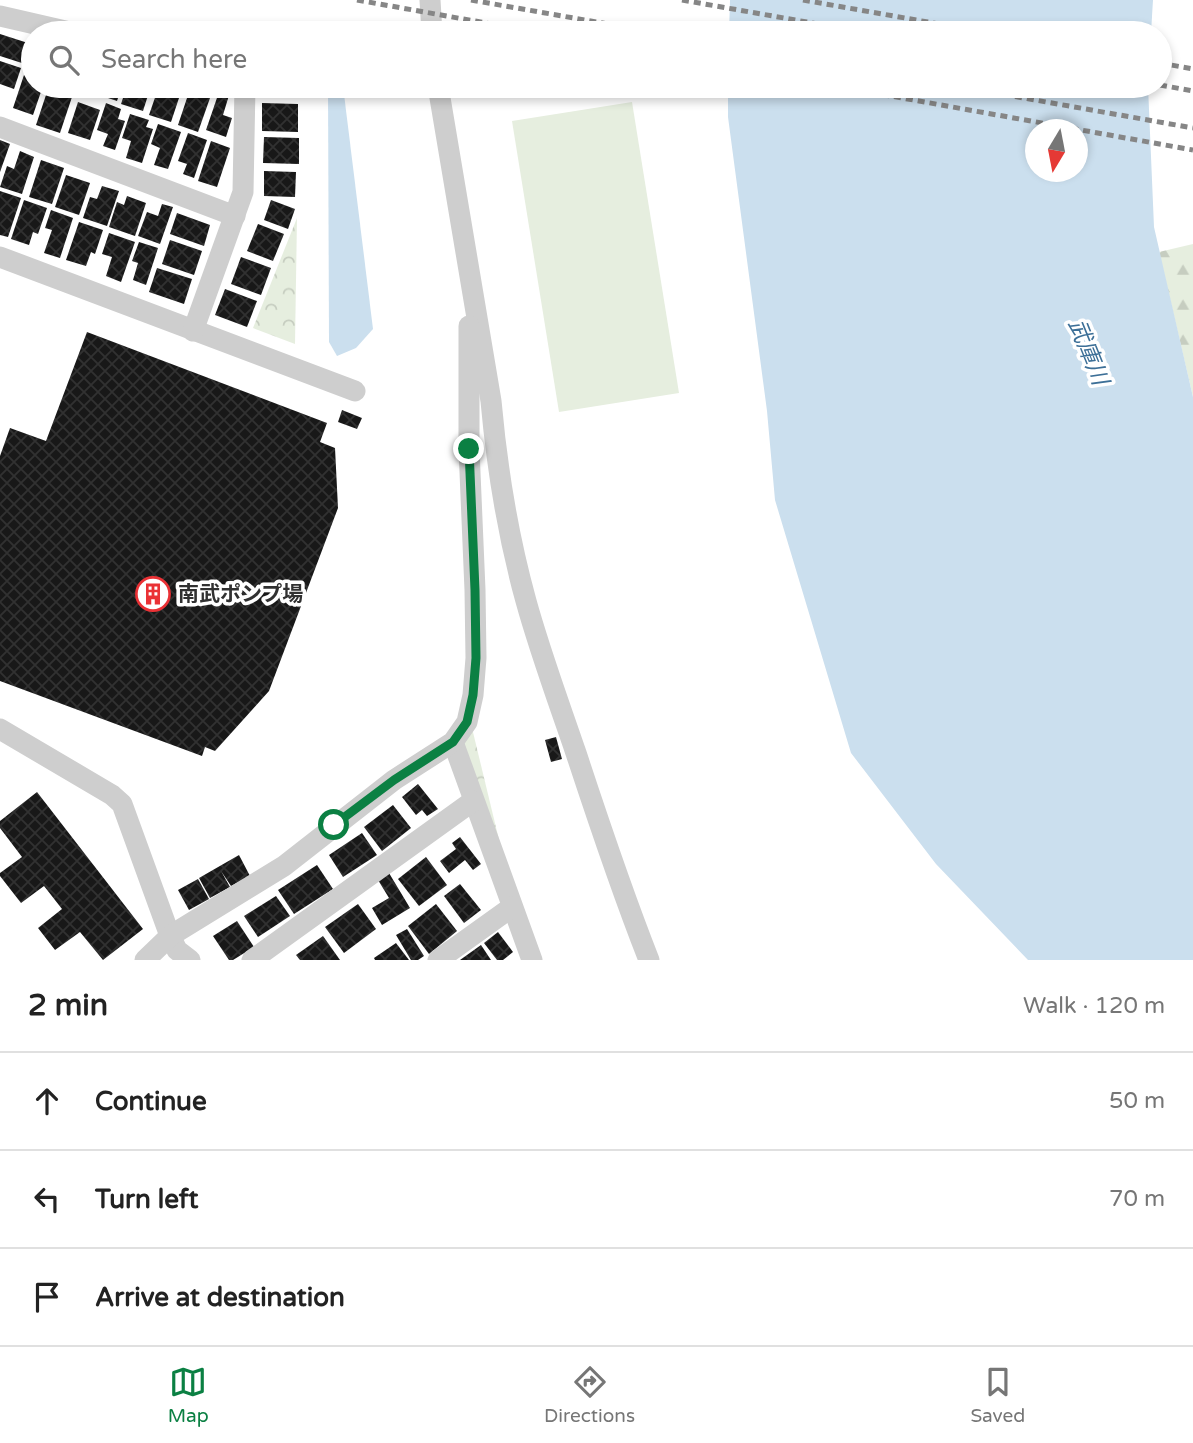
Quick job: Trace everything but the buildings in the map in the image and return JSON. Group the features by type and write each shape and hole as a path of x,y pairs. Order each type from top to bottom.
{"street":[{"path":"430,0 431,21"},
{"path":"0,16 22,21"},
{"path":"193,331 243,192 245,98"},
{"path":"440,98 491,401 498,462 526,602 624,897 649,960"},
{"path":"0,127 235,216"},
{"path":"0,257 355,391"},
{"path":"145,960 170,936 284,866 394,780 453,742 467,722 473,695 476,658 469,449 470,275"},
{"path":"0,729 122,804 170,936 177,950 190,960"},
{"path":"453,742 532,960"},
{"path":"252,960 473,801"},
{"path":"438,960 512,907"}],"green space":[{"path":"632,102 679,393 559,412 512,121"},
{"path":"297,218 295,344 253,328"},
{"path":"1193,244 1193,397 1159,252"},
{"path":"472,728 508,877 460,743"}],"water":[{"path":"730,0 1153,0 1152,21 729,21"},
{"path":"328,98 344,98 373,329 356,348 337,356 329,342"},
{"name":"武庫川","path":"728,98 1149,98 1154,227 1193,397 1193,960 1028,960 936,864 851,753 775,500 767,411 728,117"}],"railway":[{"path":"357,0 475,21"},
{"path":"471,0 591,21"},
{"path":"682,0 801,21"},
{"path":"803,0 922,21"},
{"path":"1172,65 1193,69"},
{"path":"1172,87 1193,91"},
{"path":"902,98 1193,150"},
{"path":"1024,98 1193,128"}],"place":[{"name":"南武ポンプ場","path":"153,594"}],"route":[{"path":"334,825 394,780 453,742 467,722 473,695 476,658 469,449"}]}
